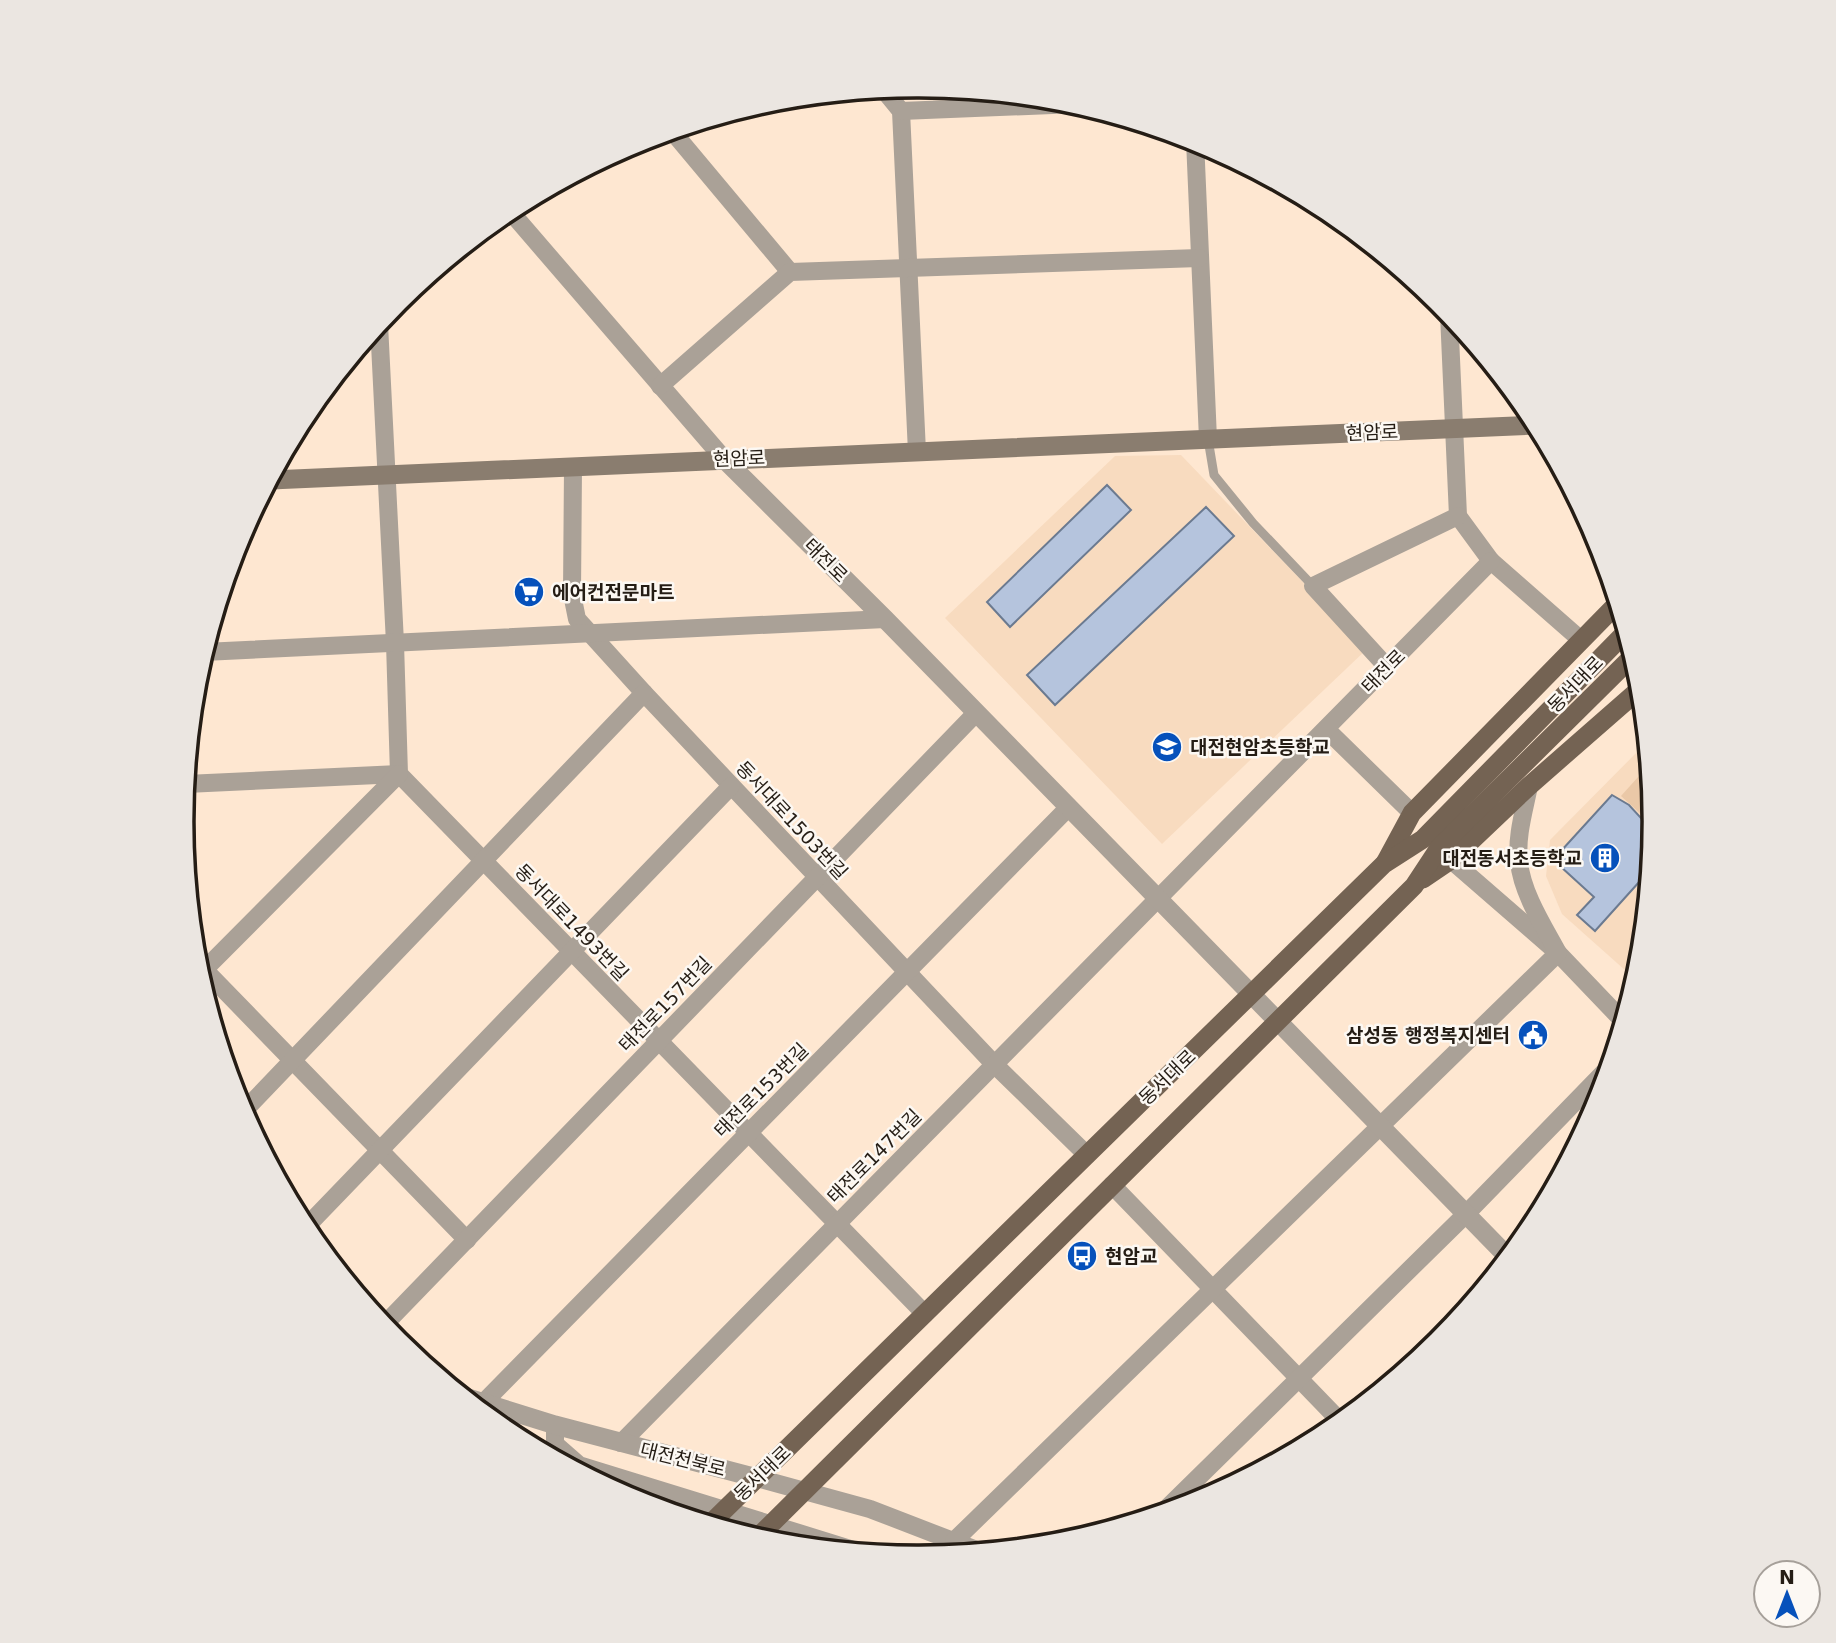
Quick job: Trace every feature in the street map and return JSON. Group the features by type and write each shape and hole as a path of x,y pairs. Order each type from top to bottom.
{"main road":[{"name":"현암로","path":"281,480 724,458 1523,425"},
{"path":"1384,864 1412,813 1610,611"},
{"name":"동서대로","path":"718,1516 1384,864 1423,839 1618,640"},
{"name":"동서대로","path":"767,1528 1414,886 1439,848 1624,665"},
{"path":"1414,886 1451,860 1529,786 1631,697"}],"street":[{"path":"891,99 901,111 917,452"},
{"path":"901,111 1024,106"},
{"path":"678,139 790,272"},
{"path":"1195,153 1208,439"},
{"name":"태전로","path":"517,219 724,458 885,619 1500,1250"},
{"path":"660,386 790,272 1199,258"},
{"path":"1387,667 1313,586 1458,516 1450,331"},
{"path":"208,961 399,774 380,338"},
{"name":"동서대로1503번길","path":"573,467 572,594 578,619 589,634 994,1064 1087,1156"},
{"name":"동서대로","path":"1458,516 1491,561 1581,640"},
{"name":"태전로","path":"1156,899 1491,561"},
{"path":"215,651 885,619"},
{"path":"252,1102 644,693"},
{"name":"태전로157번길","path":"391,1317 976,713"},
{"path":"1326,729 1412,813"},
{"path":"196,784 399,774"},
{"name":"동서대로1493번길","path":"399,774 835,1225 925,1314"},
{"path":"314,1219 731,786"},
{"path":"1529,786 1518,835 1518,864 1534,908 1558,953"},
{"name":"태전로153번길","path":"485,1401 1068,808"},
{"path":"1451,860 1558,953 1616,1013"},
{"name":"태전로147번길","path":"621,1443 1156,899"},
{"path":"954,1541 1558,953"},
{"path":"212,980 467,1240"},
{"path":"1177,1497 1465,1215 1591,1086"},
{"path":"1112,1185 1333,1414"},
{"name":"대전천북로","path":"490,1404 555,1425 870,1508 960,1543"},
{"path":"555,1425 555,1444 565,1453"},
{"path":"605,1473 806,1536"}],"lane":[{"path":"1208,439 1214,475 1313,586"}],"shaded area":[{"name":"대전현암초등학교","path":"1181,455 1367,649 1162,844 945,618 1115,456"},
{"path":"1638,751 1642,822 1640,869 1626,971 1562,914 1546,876 1550,840"},
{"path":"1640,775 1642,815 1621,796"}],"building":[{"path":"1107,485 1131,510 1010,627 987,602"},
{"path":"1206,507 1234,536 1055,705 1027,675"},
{"name":"대전동서초등학교","path":"1612,795 1629,805 1642,819 1639,883 1595,931 1577,915 1594,897 1560,866 1561,851"}],"place":[{"name":"에어컨전문마트","path":"529,592"},
{"name":"대전현암초등학교","path":"1167,747"},
{"name":"대전동서초등학교","path":"1605,858"},
{"name":"삼성동 행정복지센터","path":"1533,1035"},
{"name":"현암교","path":"1082,1256"}]}
